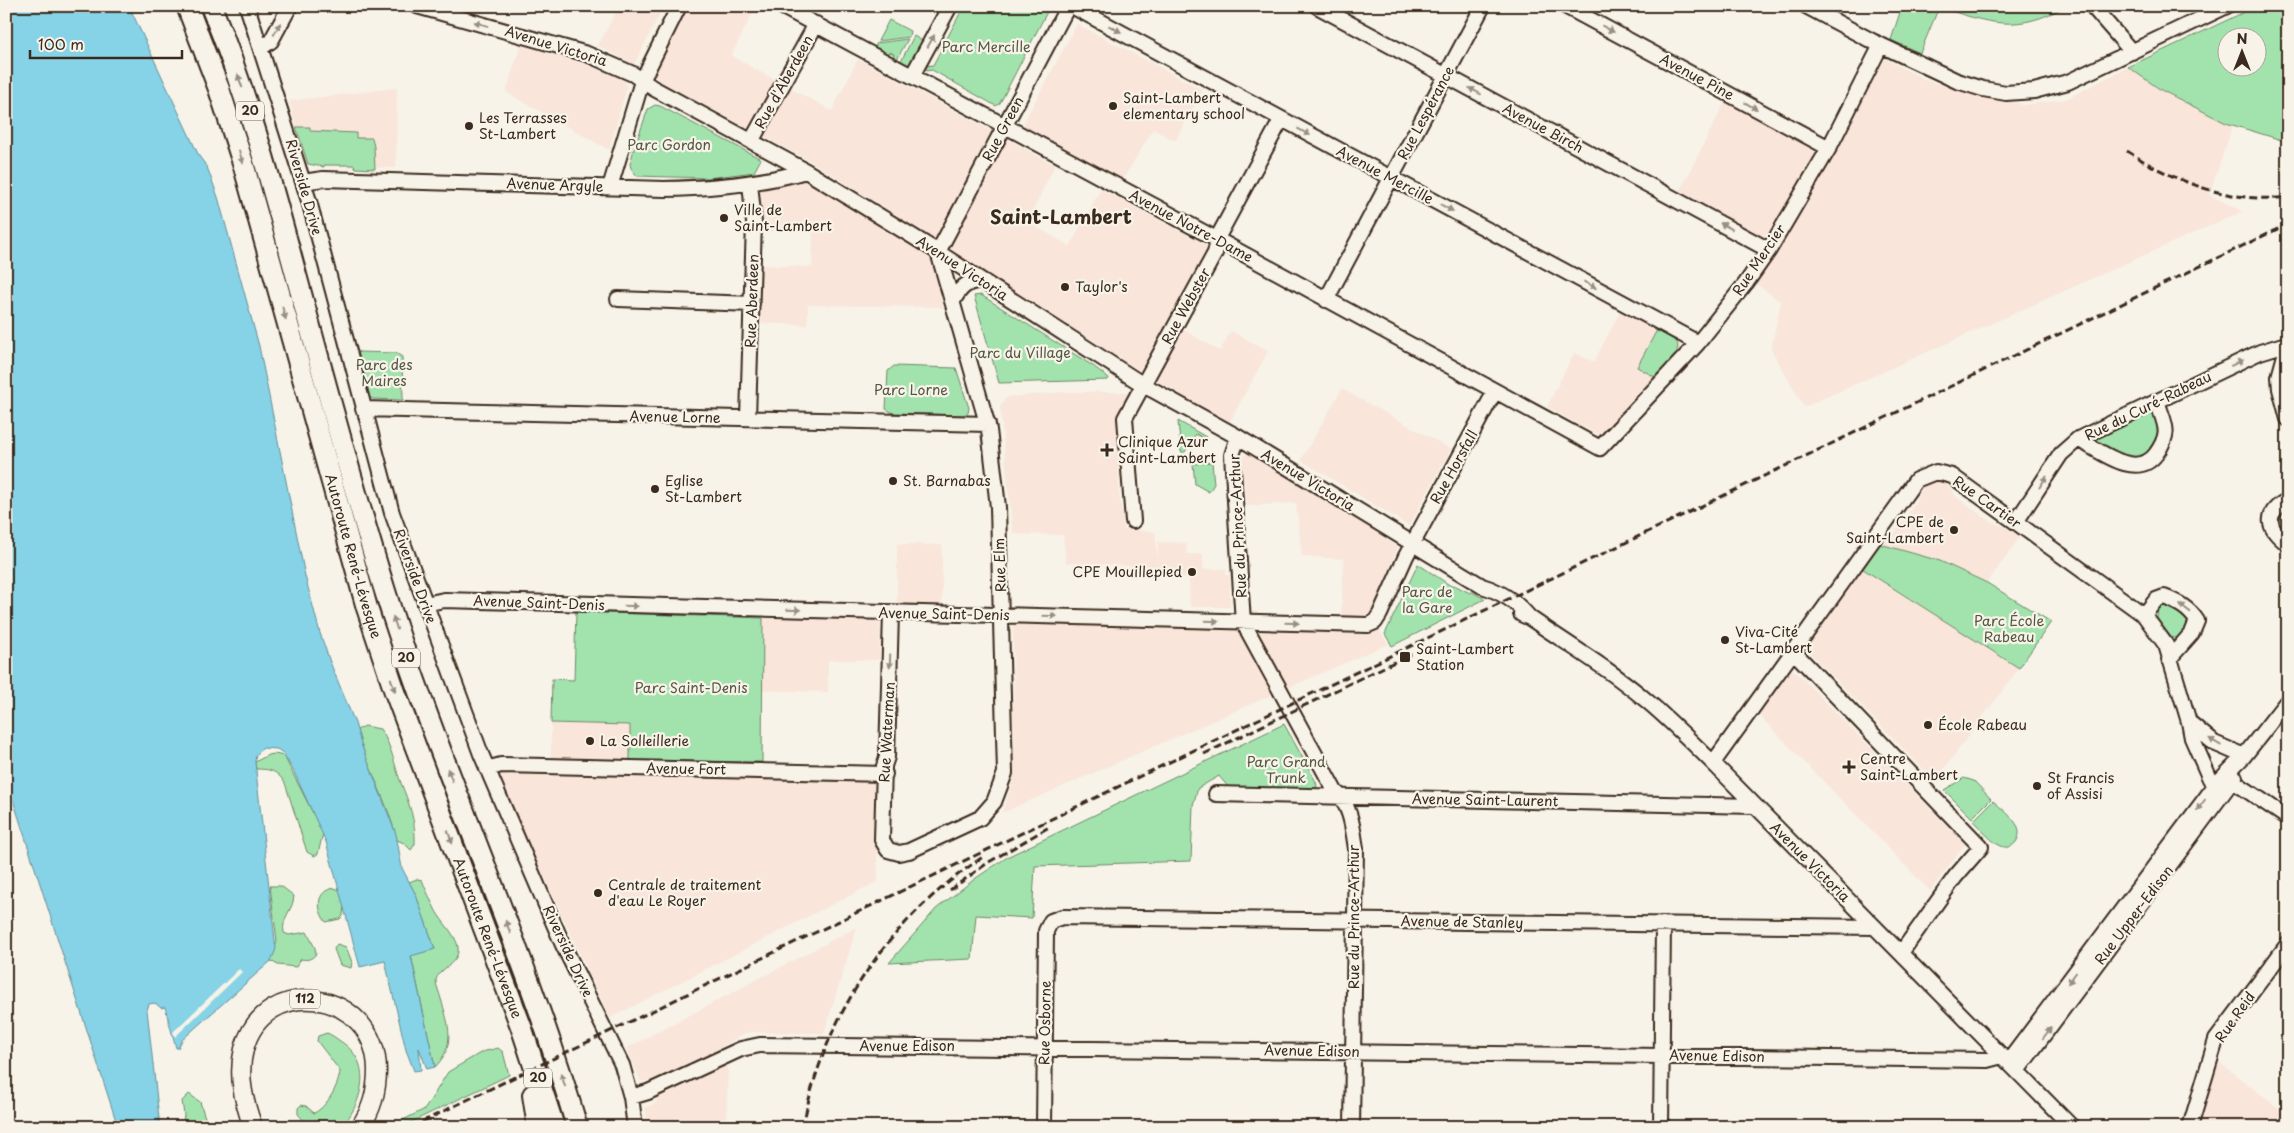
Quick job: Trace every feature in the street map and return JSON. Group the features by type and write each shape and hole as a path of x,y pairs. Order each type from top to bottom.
{"highway":[{"path":"182,6 197,30"},
{"name":"Autoroute René-Lévesque","path":"187,6 219,89 243,163 367,608 399,702 522,1029 554,1127"},
{"name":"Autoroute René-Lévesque","path":"211,6 227,46 263,154 362,515 394,621 412,675 552,1046 577,1127"},
{"path":"216,6 227,46"},
{"path":"522,1029 538,1127"}],"main road":[{"name":"112","path":"253,1127 241,1082 246,1042 253,1029 266,1015 285,1004 307,999 324,1000 347,1011 362,1024 373,1042 377,1062 376,1089 371,1106 360,1127"}],"street":[{"name":"Riverside Drive","path":"247,6 303,182 388,503 487,769 563,945 618,1055 631,1097 635,1127"},
{"path":"261,48 271,41 290,6"},
{"name":"Avenue Victoria","path":"417,6 587,54 633,74 642,81 806,171 938,252 1142,384 1238,437 1482,586 1493,597 1514,611 1530,618 1646,700 1713,763 2072,1127"},
{"path":"610,187 642,81 679,6"},
{"name":"Avenue Notre-Dame","path":"781,6 1218,240 1600,448"},
{"path":"912,76 950,6"},
{"name":"Rue Green","path":"938,252 1068,6"},
{"name":"Avenue Mercille","path":"1072,6 1698,343"},
{"name":"Avenue Birch","path":"1316,6 1769,250"},
{"name":"Rue Lespérance","path":"1326,300 1483,6"},
{"name":"Avenue Pine","path":"1565,6 1828,148"},
{"path":"1806,6 1881,45 1957,81 1983,90 2006,93 2034,91 2068,82 2227,6"},
{"path":"2092,6 2132,52"},
{"name":"Rue d'Aberdeen","path":"752,140 816,24"},
{"name":"Rue Mercier","path":"1600,448 1698,343 1746,283 1769,250 1828,148 1881,45"},
{"name":"Rue Webster","path":"1134,521 1125,418 1215,253 1220,233 1281,120"},
{"name":"Avenue Argyle","path":"303,182 323,179 707,188 750,183 806,171"},
{"name":"Rue Aberdeen","path":"748,418 754,220 750,183"},
{"name":"Rue Elm","path":"888,850 899,854 909,851 980,818 994,802 1005,773 998,507 988,424 938,252"},
{"path":"953,301 960,289 965,285 971,281 981,280"},
{"path":"618,299 752,304"},
{"path":"2287,344 2279,377 2280,389 2288,419"},
{"name":"Rue du Curé-Rabeau","path":"2016,522 2061,454 2078,439 2260,352 2287,344"},
{"name":"Rue Horsfall","path":"1413,543 1495,391"},
{"path":"2078,439 2128,465 2140,466 2150,462 2166,441 2167,433 2157,401"},
{"name":"Avenue Lorne","path":"363,409 988,424"},
{"name":"Rue du Prince-Arthur","path":"1238,437 1232,455 1243,622 1294,720 1335,791 1340,796 1352,820 1356,849 1352,1127"},
{"name":"Rue Cartier","path":"1713,763 1916,480 1936,472 1952,476 2144,615 2166,645 2192,738 2210,779 2217,783"},
{"path":"2288,500 2274,510 2270,522 2272,530 2288,544"},
{"name":"Avenue Saint-Denis","path":"425,604 444,600 1372,624 1380,614 1413,543"},
{"path":"2144,615 2156,600 2164,597 2177,602 2193,614 2197,621 2192,633 2170,659"},
{"name":"Rue Waterman","path":"888,850 882,840 887,757 891,613"},
{"path":"1793,651 1981,847 1959,872 1901,953"},
{"name":"Rue Upper-Edison","path":"2009,1063 2217,783 2244,756 2288,700"},
{"path":"2189,722 2214,743 2244,756"},
{"name":"Rue Upper-Edison","path":"2009,1063 2234,781 2244,756"},
{"name":"Avenue Fort","path":"487,769 501,765 885,774"},
{"path":"2217,783 2234,781 2288,818"},
{"name":"Avenue Saint-Laurent","path":"1216,794 1754,806"},
{"name":"Avenue de Stanley","path":"1051,921 1062,917 1875,927"},
{"name":"Rue Osborne","path":"1044,1127 1046,930 1051,921"},
{"path":"1661,1127 1663,924"},
{"name":"Rue Reid","path":"2190,1127 2216,1040 2288,944"},
{"name":"Avenue Edison","path":"631,1097 648,1092 740,1049 754,1045 1045,1047 1987,1060 2009,1063"}],"shaded area":[{"path":"627,6 664,6 634,64 598,46 617,10 625,11"},
{"path":"689,6 756,6 731,56 832,111 858,59 1055,165 1027,222 1070,246 1101,189 1208,246 1168,321 1220,351 1231,331 1268,351 1229,423 1129,364 812,162 661,82 654,75 654,68"},
{"name":"Saint-Lambert elementary school","path":"1077,24 1203,90 1175,141 1153,129 1123,179 1024,126 1024,122"},
{"path":"521,44 580,62 624,80 627,85 626,90 609,150 506,92"},
{"path":"1885,59 1930,82 2024,105 2066,99 2128,67 2161,90 2233,125 2209,195 2243,211 1804,407 1771,349 1781,302 1755,283 1807,204"},
{"path":"397,88 396,168 309,165 289,101"},
{"path":"1725,102 1808,146 1814,153 1813,161 1772,229 1764,235 1756,234 1680,191"},
{"path":"808,180 932,257 938,273 936,277 943,307 808,305 807,325 757,323 758,265 812,267 813,232 759,231 760,188"},
{"path":"1622,308 1680,339 1680,351 1602,437 1547,407 1574,353 1594,362"},
{"path":"1342,389 1451,449 1409,526 1301,460"},
{"path":"1067,392 1131,392 1118,431 1119,492 1124,529 1155,532 1158,563 1158,542 1186,543 1187,554 1203,554 1203,569 1226,569 1226,575 1230,575 1230,607 1190,607 1189,577 1159,577 1158,567 1066,563 1063,535 1013,534 1000,407 1007,397"},
{"path":"1249,448 1398,547 1373,610 1365,618 1341,617 1344,559 1302,556 1296,503 1247,506 1241,461"},
{"name":"CPE de Saint-Lambert","path":"1934,481 1949,486 1956,497 1991,522 2004,526 2020,537 1987,583 1940,561 1880,544 1894,534 1914,505 1922,486"},
{"path":"897,544 942,545 942,606 897,605"},
{"name":"École Rabeau","path":"1863,569 2019,668 1935,781 1807,650 1807,647"},
{"path":"763,618 880,620 880,660 828,660 828,692 762,690"},
{"path":"1013,620 1363,632 1378,628 1388,644 1002,813 1014,777"},
{"name":"Centre Saint-Lambert","path":"1791,670 1795,671 1965,844 1930,891 1758,714"},
{"name":"La Solleillerie","path":"551,723 630,725 630,760 551,757"},
{"path":"494,770 874,779 878,881 610,1018"},
{"path":"857,927 824,1033 748,1032 718,1049 728,1069 726,1127 648,1127 645,1108 657,1102 649,1080 641,1082 627,1048"},
{"path":"2217,1061 2288,1115 2288,1127 2199,1127"}],"green space":[{"name":"Parc Mercille","path":"964,6 1050,6 1000,103 996,106 932,70 924,71 923,68 933,65"},
{"path":"1902,6 2066,6 2048,15 2017,23 2002,23 1973,18 1939,7 1920,53 1891,40"},
{"path":"2257,6 2288,6 2288,142 2226,123 2161,90 2128,67"},
{"path":"889,20 910,31 909,37 878,41"},
{"path":"914,36 924,42 909,65 901,61"},
{"path":"908,39 897,59 893,57 894,54 890,52 889,55 875,47 877,43"},
{"name":"Parc Gordon","path":"655,105 761,159 754,172 708,178 637,176 630,164 648,109"},
{"path":"296,127 310,127 310,131 356,133 356,138 372,138 375,169 355,168 354,165 324,165 324,167 308,164"},
{"name":"Parc du Village","path":"981,295 1093,366 1109,378 1108,380 999,383 974,296"},
{"path":"1657,330 1677,342 1678,347 1671,361 1655,377 1637,367"},
{"name":"Parc des Maires","path":"357,352 396,353 402,357 403,400 373,399 369,397"},
{"name":"Parc Lorne","path":"894,366 956,368 969,408 968,413 963,415 893,413 886,409 888,371"},
{"path":"2155,405 2165,436 2149,458 2127,461 2084,439"},
{"path":"1178,421 1206,437 1204,439 1196,434 1185,452 1181,452"},
{"path":"1212,462 1214,484 1209,492 1195,484 1193,464"},
{"name":"Parc École Rabeau","path":"1880,544 1940,561 1987,583 2051,622 2019,668 1863,569"},
{"name":"Parc de la Gare","path":"1418,564 1451,586 1454,585 1485,599 1392,646 1385,634"},
{"path":"2163,605 2180,612 2188,623 2189,627 2178,639 2171,637 2157,618 2158,608"},
{"name":"Parc Saint-Denis","path":"576,612 763,618 762,762 630,760 630,725 551,723 552,679 574,680"},
{"name":"Parc Grand Trunk","path":"1284,724 1316,782 1317,786 1314,790 1229,788 1219,776 1198,788 1193,805 1191,861 1035,866 1032,918 976,915 972,959 889,963 936,909 976,878 1009,856"},
{"path":"365,726 380,729 390,748 413,820 415,844 411,850 404,843 397,840 361,744 357,730"},
{"path":"274,754 284,756 323,833 318,854 314,856 307,852 285,783 273,771 256,769 255,762"},
{"path":"1964,778 1974,781 1991,799 1972,818 1944,790"},
{"path":"1993,801 2010,816 2018,827 2018,839 2011,846 1999,845 1973,821"},
{"path":"417,879 422,880 436,911 452,933 458,947 456,958 440,973 436,981 449,1035 446,1051 435,1067 411,955 435,949 416,895 409,882"},
{"path":"270,886 281,886 294,896 292,906 284,923 284,933 289,935 307,932 315,948 316,954 314,956 309,959 301,959 296,967 278,965 271,961 277,941"},
{"path":"334,888 340,890 344,904 343,916 340,919 326,922 319,906 320,901 324,893"},
{"path":"337,944 346,947 352,962 351,968 340,965 334,949"},
{"path":"327,1033 351,1050 358,1060 362,1082 360,1094 342,1127 305,1127 305,1122 298,1114 298,1108 301,1105 306,1106 314,1113 319,1110 332,1095 339,1077 340,1071 317,1041 318,1036"},
{"path":"498,1048 503,1052 509,1075 401,1127 389,1127 425,1109 448,1072 482,1052"},
{"path":"189,1094 200,1102 208,1127 182,1127 184,1115 182,1101"}],"water":[{"path":"6,6 129,6 199,156 207,167 218,197 259,346 305,576 320,633 396,834 402,868 416,895 435,949 411,956 435,1067 427,1069 419,1048 421,1070 414,1071 406,1050 385,961 360,967 326,842 294,772 283,753 277,749 263,748 256,755 255,762 276,949 271,961 182,1040 178,1048 176,1048 165,1007 161,1008 155,1003 149,1004 147,1010 160,1127 118,1127 6,778"}],"pier":[{"path":"239,969 242,972 175,1037 173,1032"}],"railway":[{"path":"2127,151 2164,172 2203,188 2245,197 2288,197"},
{"path":"411,1127 2288,224"},
{"path":"1204,754 1411,654"},
{"path":"950,890 989,862 1049,827"},
{"path":"803,1127 813,1086 826,1047 844,1009 865,974 890,940 918,910 949,882 983,857"}],"place":[{"name":"Saint-Lambert elementary school","path":"1113,106"},
{"name":"Les Terrasses St-Lambert","path":"469,126"},
{"name":"Ville de Saint-Lambert","path":"724,218"},
{"name":"Taylor's","path":"1065,287"},
{"name":"Clinique Azur Saint-Lambert","path":"1107,450"},
{"name":"St. Barnabas","path":"893,481"},
{"name":"Eglise St-Lambert","path":"655,489"},
{"name":"CPE de Saint-Lambert","path":"1954,530"},
{"name":"CPE Mouillepied","path":"1192,572"},
{"name":"Viva-Cité St-Lambert","path":"1725,640"},
{"name":"Saint-Lambert Station","path":"1405,657"},
{"name":"École Rabeau","path":"1928,725"},
{"name":"La Solleillerie","path":"590,741"},
{"name":"Centre Saint-Lambert","path":"1849,767"},
{"name":"St Francis of Assisi","path":"2037,786"},
{"name":"Centrale de traitement d'eau Le Royer","path":"598,893"}],"district":[{"name":"Saint-Lambert","path":"1061,217"}]}
